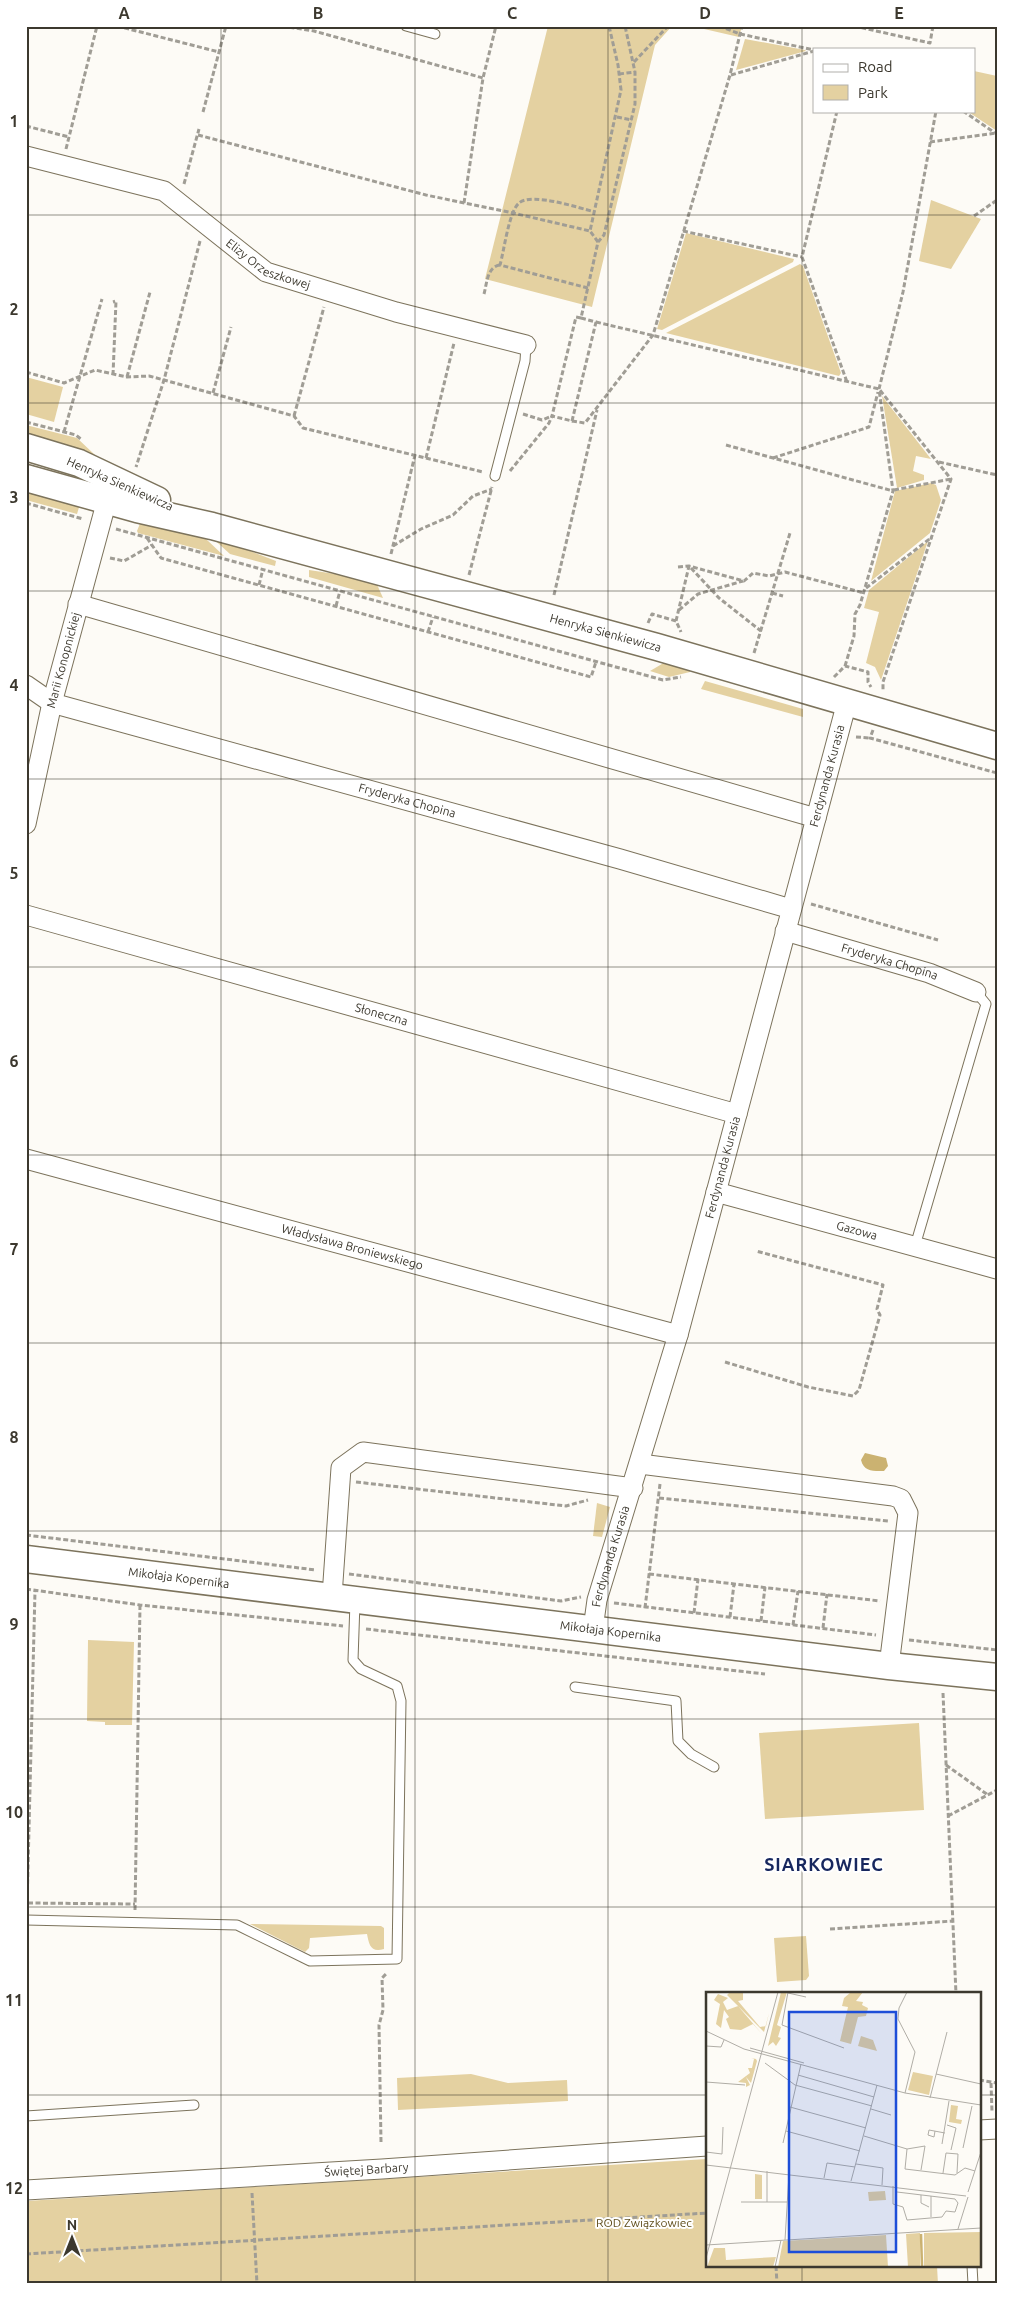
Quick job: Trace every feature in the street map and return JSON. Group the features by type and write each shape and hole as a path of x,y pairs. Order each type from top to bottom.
{"street":[{"name":"Elizy Orzeszkowej","path":"26,156 164,191 266,272 396,312 526,345"},
{"name":"Henryka Sienkiewicza","path":"26,447 79,463 113,481 212,526"},
{"name":"Henryka Sienkiewicza","path":"26,478 137,509 212,526 657,647 997,746"},
{"name":"Marii Konopnickiej","path":"26,824 52,703 107,500"},
{"path":"78,604 816,818"},
{"name":"Fryderyka Chopina","path":"26,685 52,703 798,906"},
{"name":"Ferdynanda Kurasia","path":"593,1629 598,1600 678,1335 785,931 798,906 816,818 847,702"},
{"name":"Słoneczna","path":"26,916 737,1114"},
{"name":"Fryderyka Chopina","path":"785,931 929,973 981,998"},
{"name":"Władysława Broniewskiego","path":"26,1158 678,1335"},
{"name":"Gazowa","path":"716,1192 997,1269"},
{"path":"342,1589 341,1468 363,1452 633,1488"},
{"path":"640,1464 893,1496 901,1499 906,1505 908,1513 889,1666"},
{"name":"Mikołaja Kopernika","path":"26,1560 342,1589 593,1629 889,1666 997,1677"},
{"name":"Świętej Barbary","path":"26,2190 251,2177 706,2146"}],"lane":[{"path":"406,26 435,34"},
{"path":"495,476 525,361 526,345"},
{"path":"915,1246 981,998"},
{"path":"27,1920 237,1925 310,1961 397,1959 401,1701 397,1686 361,1669 353,1660 342,1589"},
{"path":"575,1687 676,1701 678,1741 691,1754 714,1767"},
{"path":"26,2116 194,2105"},
{"path":"972,2268 972,2284"}],"path":[{"path":"62,165 97,26"},
{"path":"117,26 219,52"},
{"path":"203,112 226,26"},
{"path":"282,26 314,31 483,78"},
{"path":"464,203 483,78 496,26"},
{"path":"590,232 617,117 621,90 610,26"},
{"path":"581,318 598,242 604,235 635,104 634,62 626,26"},
{"path":"634,62 668,26"},
{"path":"719,26 740,34 813,50"},
{"path":"513,411 542,420 552,416 585,423 653,335 730,75 742,26"},
{"path":"854,26 930,43 933,26"},
{"path":"730,75 813,50"},
{"path":"619,74 635,72"},
{"path":"838,112 802,257 847,382"},
{"path":"773,458 869,427 902,292 936,112"},
{"path":"964,112 997,134"},
{"path":"617,117 632,120"},
{"path":"26,126 69,137"},
{"path":"930,142 997,134"},
{"path":"198,135 426,195 513,213 590,232 598,242"},
{"path":"500,265 513,213 518,203 526,199 536,198 595,212"},
{"path":"974,216 997,200"},
{"path":"683,231 802,257"},
{"path":"135,470 164,380 201,236"},
{"path":"484,294 491,270 495,266 500,265 588,288"},
{"path":"128,377 150,292"},
{"path":"64,432 102,299"},
{"path":"113,302 116,301 113,374"},
{"path":"294,416 324,306"},
{"path":"506,476 549,423 576,316 879,389 952,479"},
{"path":"572,421 596,322"},
{"path":"213,393 231,327"},
{"path":"426,458 454,342"},
{"path":"26,372 64,383 95,370 128,377 149,376 294,416 303,428 480,471"},
{"path":"864,671 847,666 854,636 855,614 864,591 893,490 879,389"},
{"path":"554,595 598,407"},
{"path":"726,445 893,490 952,479"},
{"path":"390,558 415,455"},
{"path":"940,462 997,474"},
{"path":"468,578 495,476"},
{"path":"883,693 883,682 952,479"},
{"path":"393,546 421,529 453,515 473,496 492,490 496,486"},
{"path":"26,503 92,521"},
{"path":"109,527 663,680"},
{"path":"753,658 790,533"},
{"path":"864,591 932,536"},
{"path":"147,538 161,558 428,632 591,677 596,662"},
{"path":"102,556 124,562 152,545"},
{"path":"678,567 690,567 744,581"},
{"path":"690,567 732,609 761,631"},
{"path":"658,616 675,621 690,567"},
{"path":"259,585 263,569"},
{"path":"679,610 698,594 744,581 754,573 769,576 785,572 864,591"},
{"path":"336,606 340,591"},
{"path":"772,593 782,596"},
{"path":"428,632 432,616"},
{"path":"870,738 874,725"},
{"path":"849,736 870,738 997,773"},
{"path":"798,906 938,940"},
{"path":"725,1362 808,1388 853,1396 859,1390 880,1315 877,1310 883,1285 756,1252"},
{"path":"340,1480 566,1506 592,1499"},
{"path":"645,1608 661,1480"},
{"path":"659,1498 895,1522"},
{"path":"26,1535 325,1571"},
{"path":"649,1574 887,1602"},
{"path":"694,1613 698,1579"},
{"path":"730,1617 734,1584"},
{"path":"761,1621 765,1587"},
{"path":"26,1589 140,1605 346,1626"},
{"path":"342,1589 561,1601 586,1598"},
{"path":"27,1920 35,1591"},
{"path":"793,1625 798,1591"},
{"path":"823,1628 827,1594"},
{"path":"608,1602 883,1636"},
{"path":"134,1923 140,1605"},
{"path":"360,1628 580,1654"},
{"path":"900,1639 997,1650"},
{"path":"943,1693 956,1992"},
{"path":"946,1765 988,1795"},
{"path":"948,1816 997,1790"},
{"path":"28,1903 135,1904"},
{"path":"830,1929 953,1921"},
{"path":"381,2142 378,2025 383,2010 382,1978 386,1973 396,1973 397,1959"},
{"path":"980,2080 997,2083"},
{"path":"990,2130 991,2083"},
{"path":"251,2177 257,2284"},
{"path":"26,2254 706,2213"},
{"path":"776,2268 777,2284"}],"green space":[{"path":"548,26 672,26 655,45 592,307 485,279"},
{"path":"691,26 742,26 739,37"},
{"path":"745,39 805,50 806,51 736,70"},
{"path":"976,71 997,76 997,131 968,112 976,112"},
{"path":"931,200 981,219 951,269 919,261"},
{"path":"686,233 794,259 793,262 662,330 657,329"},
{"path":"800,264 803,266 841,373 839,376 666,333"},
{"path":"26,377 63,387 54,422 26,414"},
{"path":"882,396 931,459 916,456 913,471 924,475 924,480 897,488"},
{"path":"26,425 77,438 113,472 62,443 26,434"},
{"path":"931,483 936,485 941,500 930,533 871,581 895,491"},
{"path":"26,490 80,504 77,514 26,500"},
{"path":"141,521 206,539 224,556 138,533"},
{"path":"209,535 276,561 275,566 230,554"},
{"path":"928,541 881,680 875,667 866,663 879,612 864,608 869,590"},
{"path":"309,570 375,580 383,598 309,577"},
{"path":"667,661 690,670 690,672 669,677 650,671"},
{"path":"705,681 803,709 803,717 701,689"},
{"path":"597,1503 610,1507 602,1537 593,1536"},
{"path":"88,1640 134,1642 132,1725 105,1725 105,1722 87,1721"},
{"path":"919,1723 924,1810 765,1819 759,1733"},
{"path":"250,1924 381,1926 384,1928 384,1949 373,1949 367,1934 310,1938 309,1948 305,1952"},
{"path":"806,1936 809,1976 806,1980 777,1982 774,1938"},
{"path":"471,2074 508,2083 567,2080 568,2101 398,2110 397,2078"},
{"name":"ROD Związkowiec","path":"706,2159 706,2268 937,2268 938,2284 26,2284 26,2201"}],"shaded area":[{"path":"865,1453 886,1458 888,1466 884,1471 867,1469 861,1460"}],"district":[{"name":"SIARKOWIEC","path":"824,1865"}]}
